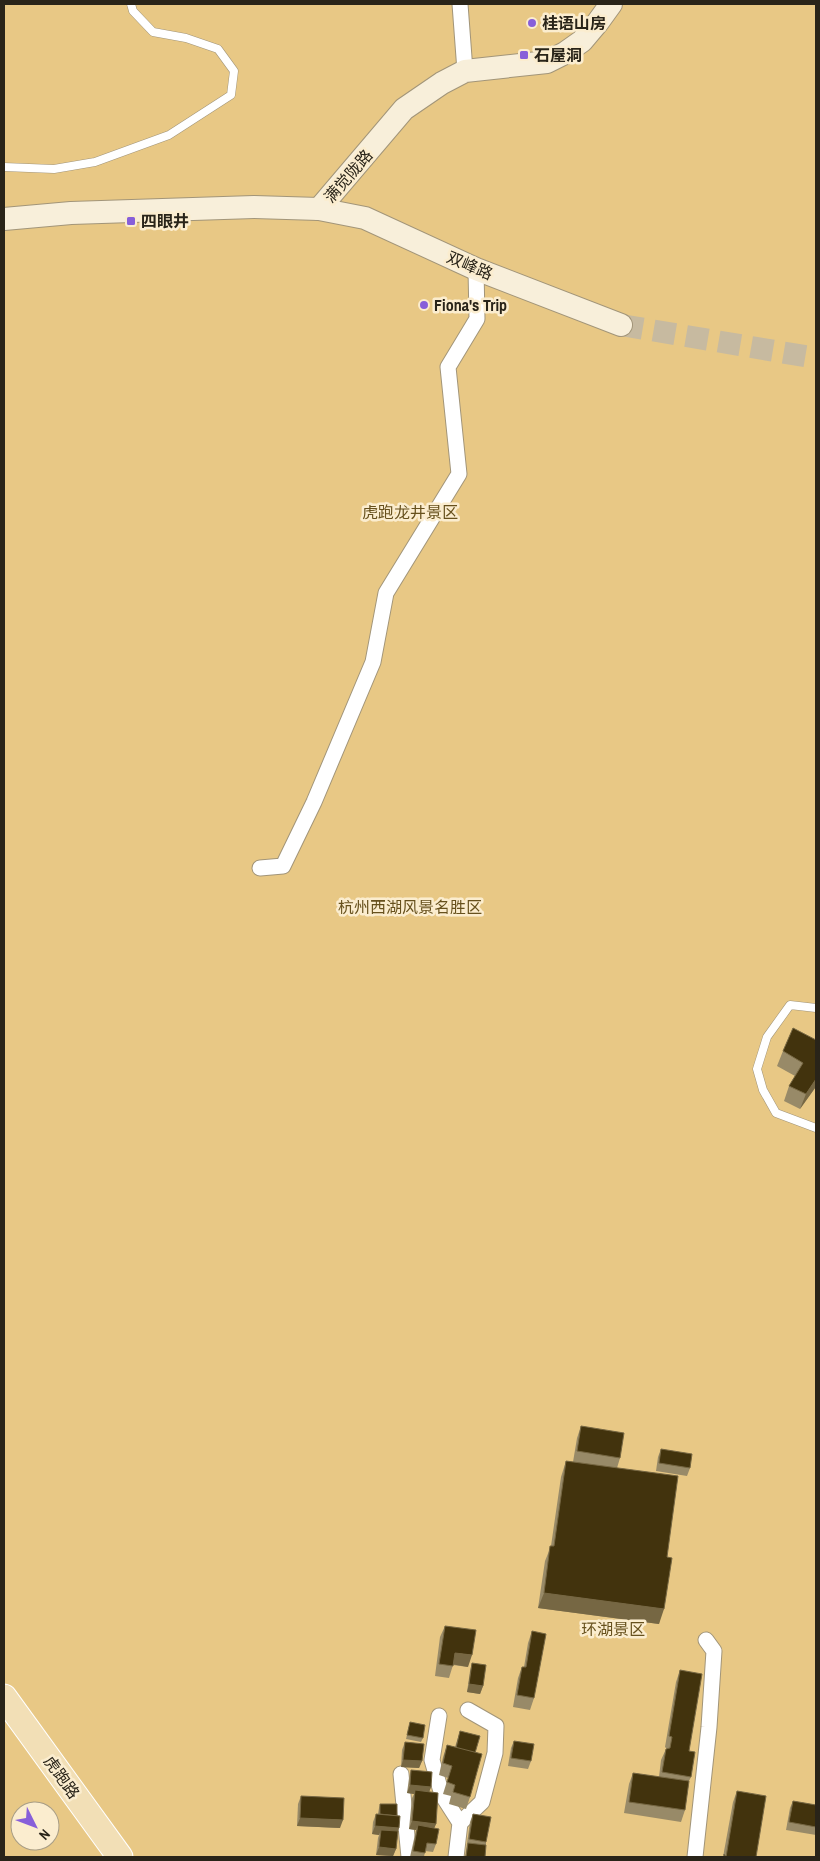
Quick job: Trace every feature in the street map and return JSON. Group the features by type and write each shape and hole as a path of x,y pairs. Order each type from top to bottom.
{"main road":[{"name":"满觉陇路","path":"4,219 71,213 244,207 319,209 404,109 442,83 466,71 547,62 565,53 582,41 611,4"},
{"name":"双峰路","path":"319,209 366,218 476,269 621,325"},
{"name":"虎跑路","path":"4,1697 120,1857"}],"street":[{"path":"460,4 466,71"},
{"path":"260,868 283,866 314,802 373,662 386,593 460,474 448,367 477,319 476,269"},
{"path":"695,1857 709,1728 714,1651 706,1640"},
{"path":"456,1857 460,1823 482,1802 494,1753 496,1726 468,1710"},
{"path":"438,1716 432,1760 442,1796 460,1823"},
{"path":"402,1774 409,1857"}],"lane":[{"path":"4,167 54,169 94,162 169,135 231,95 234,70 218,49 186,38 153,32 133,12 131,4"},
{"path":"816,1008 790,1005 767,1037 757,1070 763,1090 776,1113 816,1128"}],"green space":[{"name":"虎跑龙井景区","path":"4,4 816,4 816,1857 4,1857"}],"building":[{"path":"793,1028 816,1040 816,1079 806,1094 789,1086 803,1063 783,1051"},
{"path":"581,1426 624,1433 620,1458 577,1451"},
{"path":"661,1449 692,1454 690,1468 659,1463"},
{"path":"566,1461 678,1476 667,1557 672,1558 664,1609 544,1593 550,1546 554,1546"},
{"path":"445,1626 476,1630 472,1655 455,1653 453,1666 439,1664"},
{"path":"532,1631 546,1634 534,1698 517,1695 522,1667 526,1667"},
{"path":"472,1663 486,1665 483,1686 469,1684"},
{"path":"680,1670 702,1674 689,1751 695,1752 691,1777 662,1772 666,1749 670,1748 672,1737 669,1736"},
{"path":"410,1722 425,1725 423,1738 407,1735"},
{"path":"460,1731 480,1736 475,1753 456,1748"},
{"path":"514,1741 534,1744 531,1761 511,1758"},
{"path":"405,1742 424,1744 422,1761 403,1760"},
{"path":"447,1745 482,1754 470,1797 453,1792 455,1785 447,1782 452,1766 443,1763"},
{"path":"411,1770 432,1772 431,1787 410,1785"},
{"path":"633,1773 689,1781 685,1810 629,1802"},
{"path":"415,1790 438,1793 436,1824 412,1821"},
{"path":"737,1791 766,1796 756,1857 726,1857"},
{"path":"301,1796 344,1798 343,1820 300,1818"},
{"path":"793,1801 816,1805 816,1827 789,1822"},
{"path":"380,1804 397,1804 397,1816 380,1814"},
{"path":"376,1814 400,1816 399,1828 375,1826"},
{"path":"473,1814 491,1817 486,1842 469,1839"},
{"path":"418,1825 439,1829 436,1844 427,1843 425,1853 413,1851"},
{"path":"381,1830 398,1831 396,1849 379,1847"},
{"path":"468,1843 486,1845 485,1857 466,1857"}],"tunnel":[{"path":"621,325 816,358"}],"place":[{"name":"桂语山房","path":"532,23"},
{"name":"石屋洞","path":"524,55"},
{"name":"四眼井","path":"131,221"},
{"name":"Fiona's Trip","path":"424,305"}],"park label":[{"name":"杭州西湖风景名胜区","path":"410,907"},
{"name":"环湖景区","path":"613,1629"}]}
